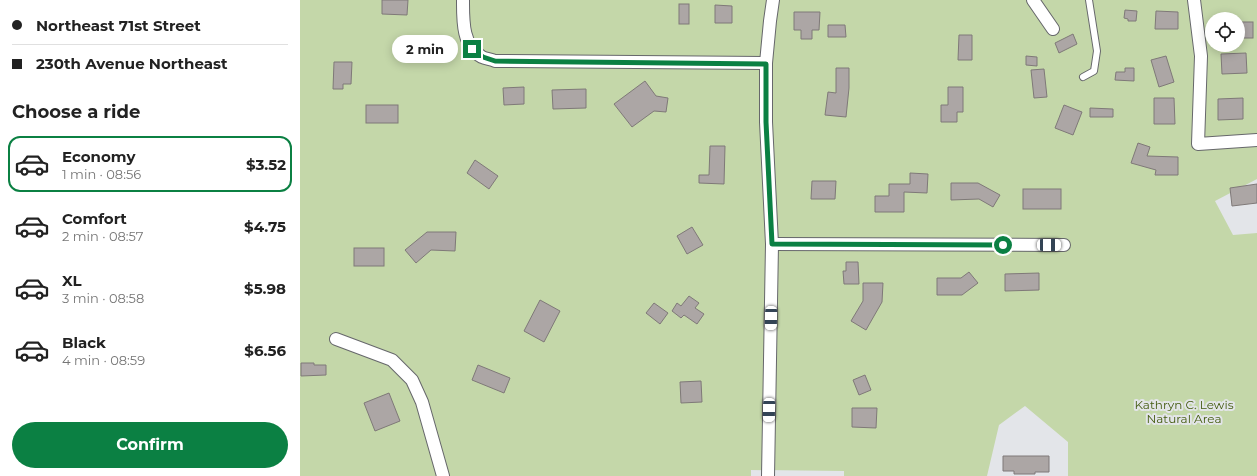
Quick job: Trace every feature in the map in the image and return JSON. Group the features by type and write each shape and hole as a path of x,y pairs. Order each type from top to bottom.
{"street":[{"path":"463,0 463,22 465,35 472,49 483,57 495,61 766,64"},
{"path":"768,476 772,244 766,122 766,64 773,0"},
{"path":"1033,0 1053,29"},
{"path":"1194,0 1201,56 1199,139 1257,140"},
{"path":"772,244 1064,245"},
{"path":"336,339 392,360 412,380 422,402 443,476"}],"lane":[{"path":"1083,77 1094,71 1097,51 1089,0"}],"green space":[{"name":"Kathryn C. Lewis Natural Area","path":"300,0 1257,0 1257,179 1215,201 1233,235 1257,233 1257,476 1068,476 1068,442 1025,406 999,425 987,476 844,476 844,471 751,470 751,476 300,476"}],"building":[{"path":"382,0 408,0 407,15 382,14"},
{"path":"679,4 689,4 689,24 679,24"},
{"path":"715,5 732,6 732,23 715,23"},
{"path":"1125,10 1137,11 1136,21 1128,21 1128,19 1124,18"},
{"path":"1156,11 1178,12 1178,29 1155,29"},
{"path":"794,12 820,12 819,30 812,30 812,39 801,39 801,30 794,30"},
{"path":"1245,22 1253,22 1253,38 1245,38"},
{"path":"828,25 845,25 846,37 828,37"},
{"path":"1073,34 1077,44 1059,53 1055,43"},
{"path":"959,35 972,35 972,60 958,60"},
{"path":"1246,53 1247,73 1222,74 1221,54"},
{"path":"1026,56 1037,57 1037,66 1026,65"},
{"path":"1166,56 1174,82 1159,87 1151,60"},
{"path":"334,62 352,62 351,84 343,84 343,89 333,89"},
{"path":"836,68 849,68 849,88 846,117 825,115 828,92 836,93"},
{"path":"1125,68 1134,68 1134,81 1115,80 1116,72 1125,72"},
{"path":"1044,69 1047,97 1034,98 1031,70"},
{"path":"645,81 656,96 668,98 666,112 654,111 632,127 614,104"},
{"path":"524,87 524,104 504,105 503,88"},
{"path":"948,87 963,87 963,112 957,112 957,122 941,122 941,105 948,105"},
{"path":"586,89 586,108 553,109 552,90"},
{"path":"1154,98 1174,98 1175,124 1154,124"},
{"path":"1243,98 1243,119 1218,120 1218,99"},
{"path":"366,105 398,105 398,123 366,123"},
{"path":"1064,105 1082,112 1073,135 1055,128"},
{"path":"1090,108 1113,109 1113,117 1090,117"},
{"path":"1138,143 1150,147 1147,156 1178,157 1178,175 1155,175 1156,170 1131,163"},
{"path":"710,146 725,146 724,184 699,183 699,175 709,175"},
{"path":"475,160 498,176 489,189 467,173"},
{"path":"910,173 928,174 927,193 904,192 904,212 875,212 875,196 889,196 889,184 910,184"},
{"path":"812,181 836,181 835,199 811,199"},
{"path":"951,183 978,183 1000,195 993,207 979,199 951,200"},
{"path":"1257,184 1257,203 1232,206 1230,188"},
{"path":"1023,189 1061,189 1061,209 1023,209"},
{"path":"692,227 703,245 687,254 677,236"},
{"path":"427,232 456,232 455,251 431,250 416,263 405,250"},
{"path":"354,248 384,248 384,266 354,266"},
{"path":"846,262 858,262 859,284 844,284 843,271 846,271"},
{"path":"969,272 978,283 962,295 937,295 937,278 961,278"},
{"path":"1039,273 1039,290 1005,291 1005,274"},
{"path":"863,283 883,283 882,302 866,330 851,321 863,301"},
{"path":"689,296 699,303 695,308 704,314 697,324 684,315 681,318 672,311 677,303 681,306"},
{"path":"540,300 560,311 544,342 524,331"},
{"path":"654,303 668,313 660,324 646,313"},
{"path":"301,363 326,365 326,375 301,376"},
{"path":"478,365 510,378 504,393 472,380"},
{"path":"865,375 871,390 859,395 853,380"},
{"path":"701,381 702,402 681,403 680,382"},
{"path":"389,393 400,421 375,431 364,403"},
{"path":"852,408 877,408 876,428 852,427"},
{"path":"1003,456 1049,456 1049,472 1014,474 1014,471 1003,471"}],"route":[{"path":"472,49 483,57 495,61 766,64 766,122 772,244 1003,245"}]}
